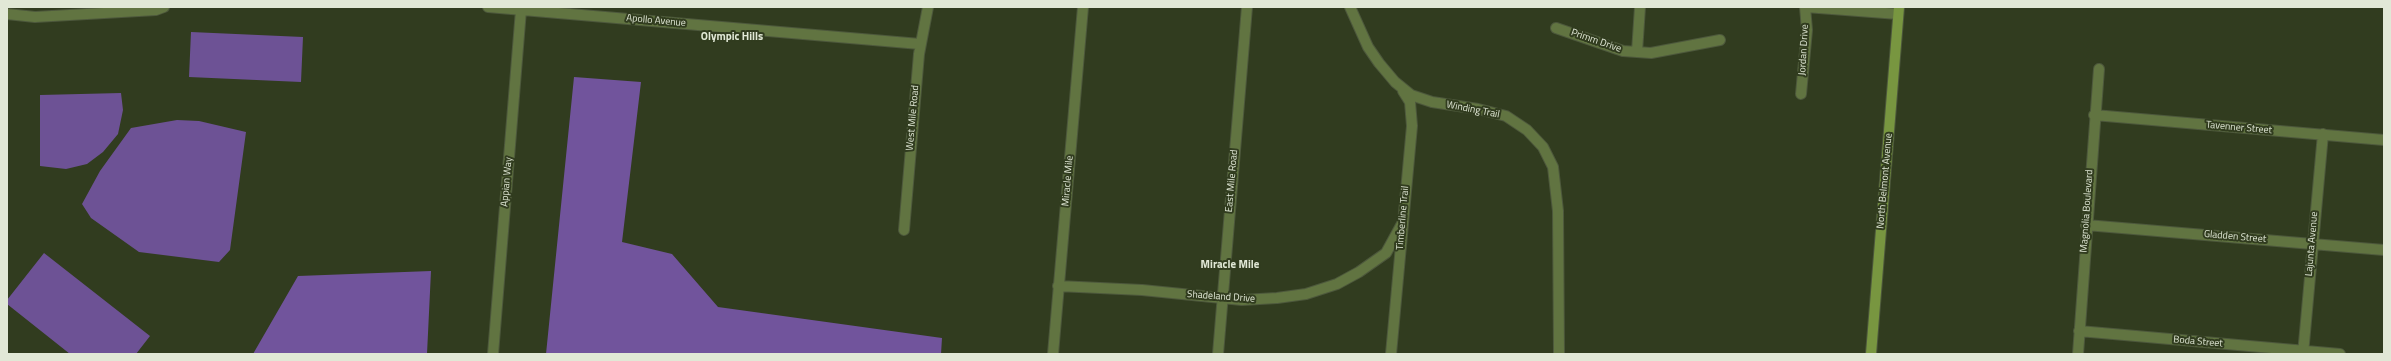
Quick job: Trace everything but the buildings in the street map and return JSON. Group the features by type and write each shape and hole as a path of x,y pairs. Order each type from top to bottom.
{"street":[{"path":"7,14 35,17 156,10 164,7"},
{"name":"Apollo Avenue","path":"488,7 521,10 570,10 920,44"},
{"name":"West Mile Road","path":"904,230 920,44 928,7"},
{"name":"Miracle Mile","path":"1053,354 1083,7"},
{"name":"East Mile Road","path":"1218,354 1247,7"},
{"name":"Winding Trail","path":"1350,7 1368,47 1399,85 1420,99 1506,116 1527,130 1544,147 1553,168 1558,212 1560,354"},
{"name":"Primm Drive","path":"1637,52 1640,7"},
{"path":"1805,7 1899,11"},
{"name":"Jordan Drive","path":"1801,94 1807,30 1805,7"},
{"name":"Appian Way","path":"493,354 521,10"},
{"name":"North Belmont Avenue","path":"1871,354 1899,11"},
{"name":"Primm Drive","path":"1556,28 1623,51 1651,53 1720,40"},
{"name":"Magnolia Boulevard","path":"2078,354 2094,115 2099,69"},
{"name":"Timberline Trail","path":"1391,354 1412,110 1410,102 1399,85"},
{"name":"Tavenner Street","path":"2094,115 2384,140"},
{"name":"Lajunta Avenue","path":"2304,352 2312,243 2323,134"},
{"name":"Shadeland Drive","path":"1058,286 1142,290 1242,300 1277,298 1306,294 1337,284 1359,272 1386,253 1403,222"},
{"name":"Gladden Street","path":"2086,225 2384,250"},
{"name":"Boda Street","path":"2079,332 2340,354"}],"shaded area":[{"path":"191,32 303,37 301,82 189,77"},
{"path":"574,77 641,82 622,242 672,254 718,307 942,338 941,354 546,354"},
{"path":"121,93 123,110 118,134 103,152 87,164 66,169 40,166 40,95"},
{"path":"177,120 199,121 246,132 230,250 219,262 139,252 91,218 82,204 100,171 131,128"},
{"path":"44,253 150,336 136,354 70,354 7,304 7,300"},
{"path":"431,271 427,354 253,354 298,276"}],"district":[{"name":"Olympic Hills","path":"732,37"},
{"name":"Miracle Mile","path":"1230,265"}]}
